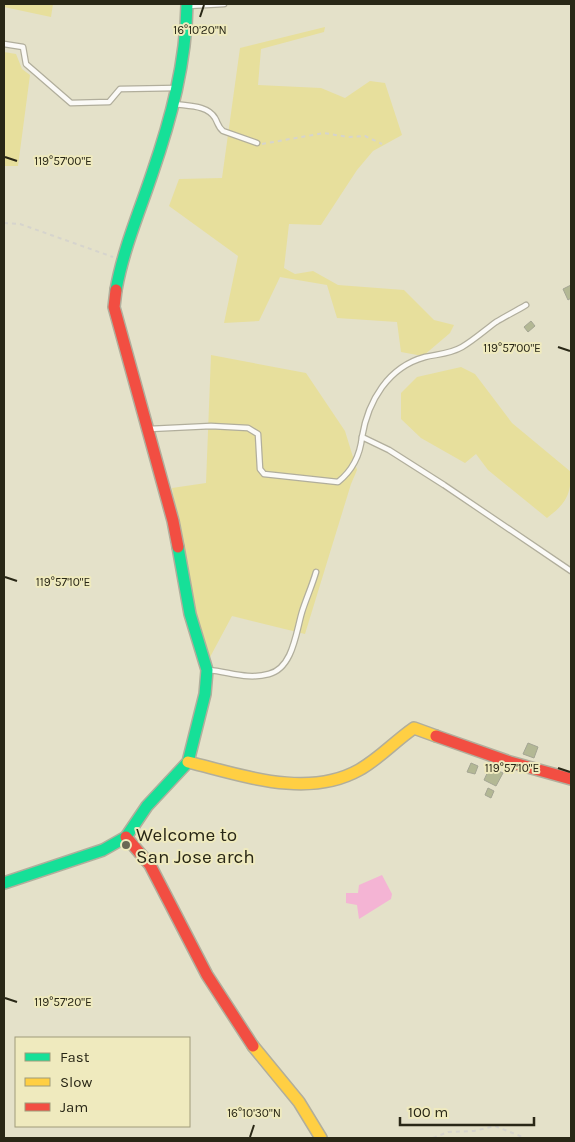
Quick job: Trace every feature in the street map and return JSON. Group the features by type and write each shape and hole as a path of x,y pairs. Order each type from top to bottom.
{"street":[{"path":"4,883 103,850 126,837 147,806 188,762 204,703 207,670 190,614 173,521 114,307 116,287 123,261 178,88 185,51 187,5"},
{"path":"188,762 292,784 321,784 340,780 359,771 414,728 510,762 571,779"},
{"path":"126,837 139,848 154,871 213,985 253,1046 303,1106 321,1138"}],"lane":[{"path":"187,5 224,4"},
{"path":"4,44 23,47 26,64 70,103 109,102 120,89 178,88"},
{"path":"174,104 204,108 215,117 219,128 257,143"},
{"path":"149,429 211,426 248,428 258,434 260,469 264,474 338,482 348,474 356,461 365,419 392,374 414,361 450,353 462,347 497,322 526,305"},
{"path":"362,437 389,450 444,485 571,571"},
{"path":"207,670 246,676 272,673 280,667 287,659 294,642 316,572"}],"path":[{"path":"257,143 264,144 324,133 348,137 365,136 382,144"},
{"path":"4,223 20,224 123,261"},
{"path":"433,1138 448,1132 474,1131 495,1126 506,1128 525,1138"}],"shaded area":[{"path":"4,4 53,4 51,17 4,7"},
{"path":"325,27 324,32 261,49 258,85 321,88 345,98 370,81 385,83 402,135 373,151 357,170 321,225 289,224 284,268 295,274 313,271 338,285 404,290 434,320 454,325 450,333 423,356 401,352 397,322 337,318 327,285 280,277 259,321 224,323 238,256 169,206 179,179 222,178 240,48"},
{"path":"4,52 16,54 22,69 30,75 18,166 4,166"},
{"path":"211,355 306,373 345,431 357,470 305,634 232,616 209,659 194,611 172,488 206,483"},
{"path":"461,367 475,374 512,423 571,472 570,487 566,499 547,518 488,470 476,454 465,463 421,438 401,419 401,393 417,377"},
{"path":"382,875 392,894 391,899 359,919 357,905 346,903 346,893 358,893 359,885"}],"building":[{"path":"571,285 571,298 568,300 563,289"},
{"path":"531,321 535,326 528,332 524,327"},
{"path":"528,743 538,747 534,758 523,754"},
{"path":"471,763 478,766 475,774 467,772"},
{"path":"490,767 503,773 496,786 484,780"},
{"path":"488,788 494,791 491,798 485,795"}],"traffic: fast":[{"path":"116,290 127,246 171,112 184,48 187,4"},
{"path":"4,883 103,850 126,837 147,806 188,762 205,694 207,670 190,614 178,547"}],"traffic: slow":[{"path":"188,762 274,782 318,783 339,779 359,770 414,728 436,736"},
{"path":"253,1046 299,1102 321,1138"}],"traffic: jam":[{"path":"116,290 114,307 173,521 178,547"},
{"path":"436,736 510,762 571,779"},
{"path":"126,837 150,865 207,975 253,1046"}],"place":[{"name":"Welcome to San Jose arch","path":"126,845"}]}
